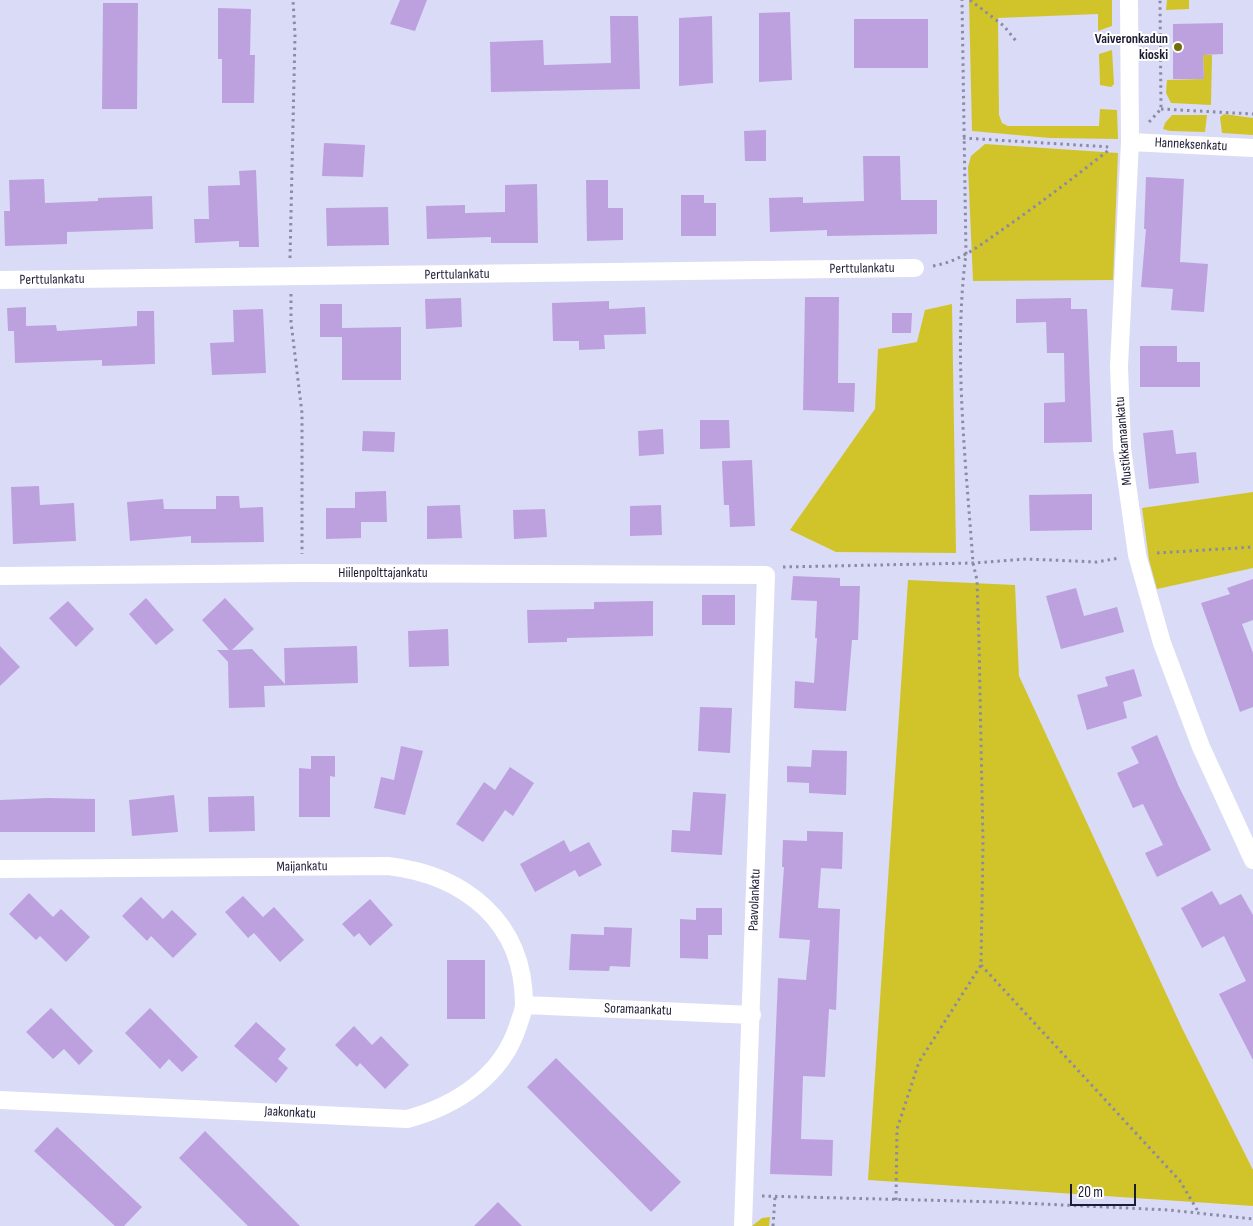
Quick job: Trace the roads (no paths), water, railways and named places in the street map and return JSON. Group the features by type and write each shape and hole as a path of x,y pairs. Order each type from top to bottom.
{"street":[{"name":"Mustikkamaankatu","path":"1128,0 1130,142 1119,366 1122,448 1137,555 1162,643 1201,747 1253,860"},
{"name":"Hanneksenkatu","path":"1130,142 1253,148"},
{"name":"Perttulankatu","path":"0,280 915,268"},
{"name":"Hiilenpolttajankatu","path":"0,576 302,573 766,575"},
{"name":"Paavolankatu","path":"743,1226 752,1015 766,575"},
{"name":"Maijankatu","path":"0,870 388,866 412,869 441,878 471,894 497,918 511,942 520,971 525,1006"},
{"name":"Soramaankatu","path":"525,1006 752,1015"},
{"name":"Jaakonkatu","path":"0,1100 407,1119 431,1112 477,1085 494,1068 514,1040 525,1006"}],"place":[{"name":"Vaiveronkadun kioski","path":"1178,47"}]}
